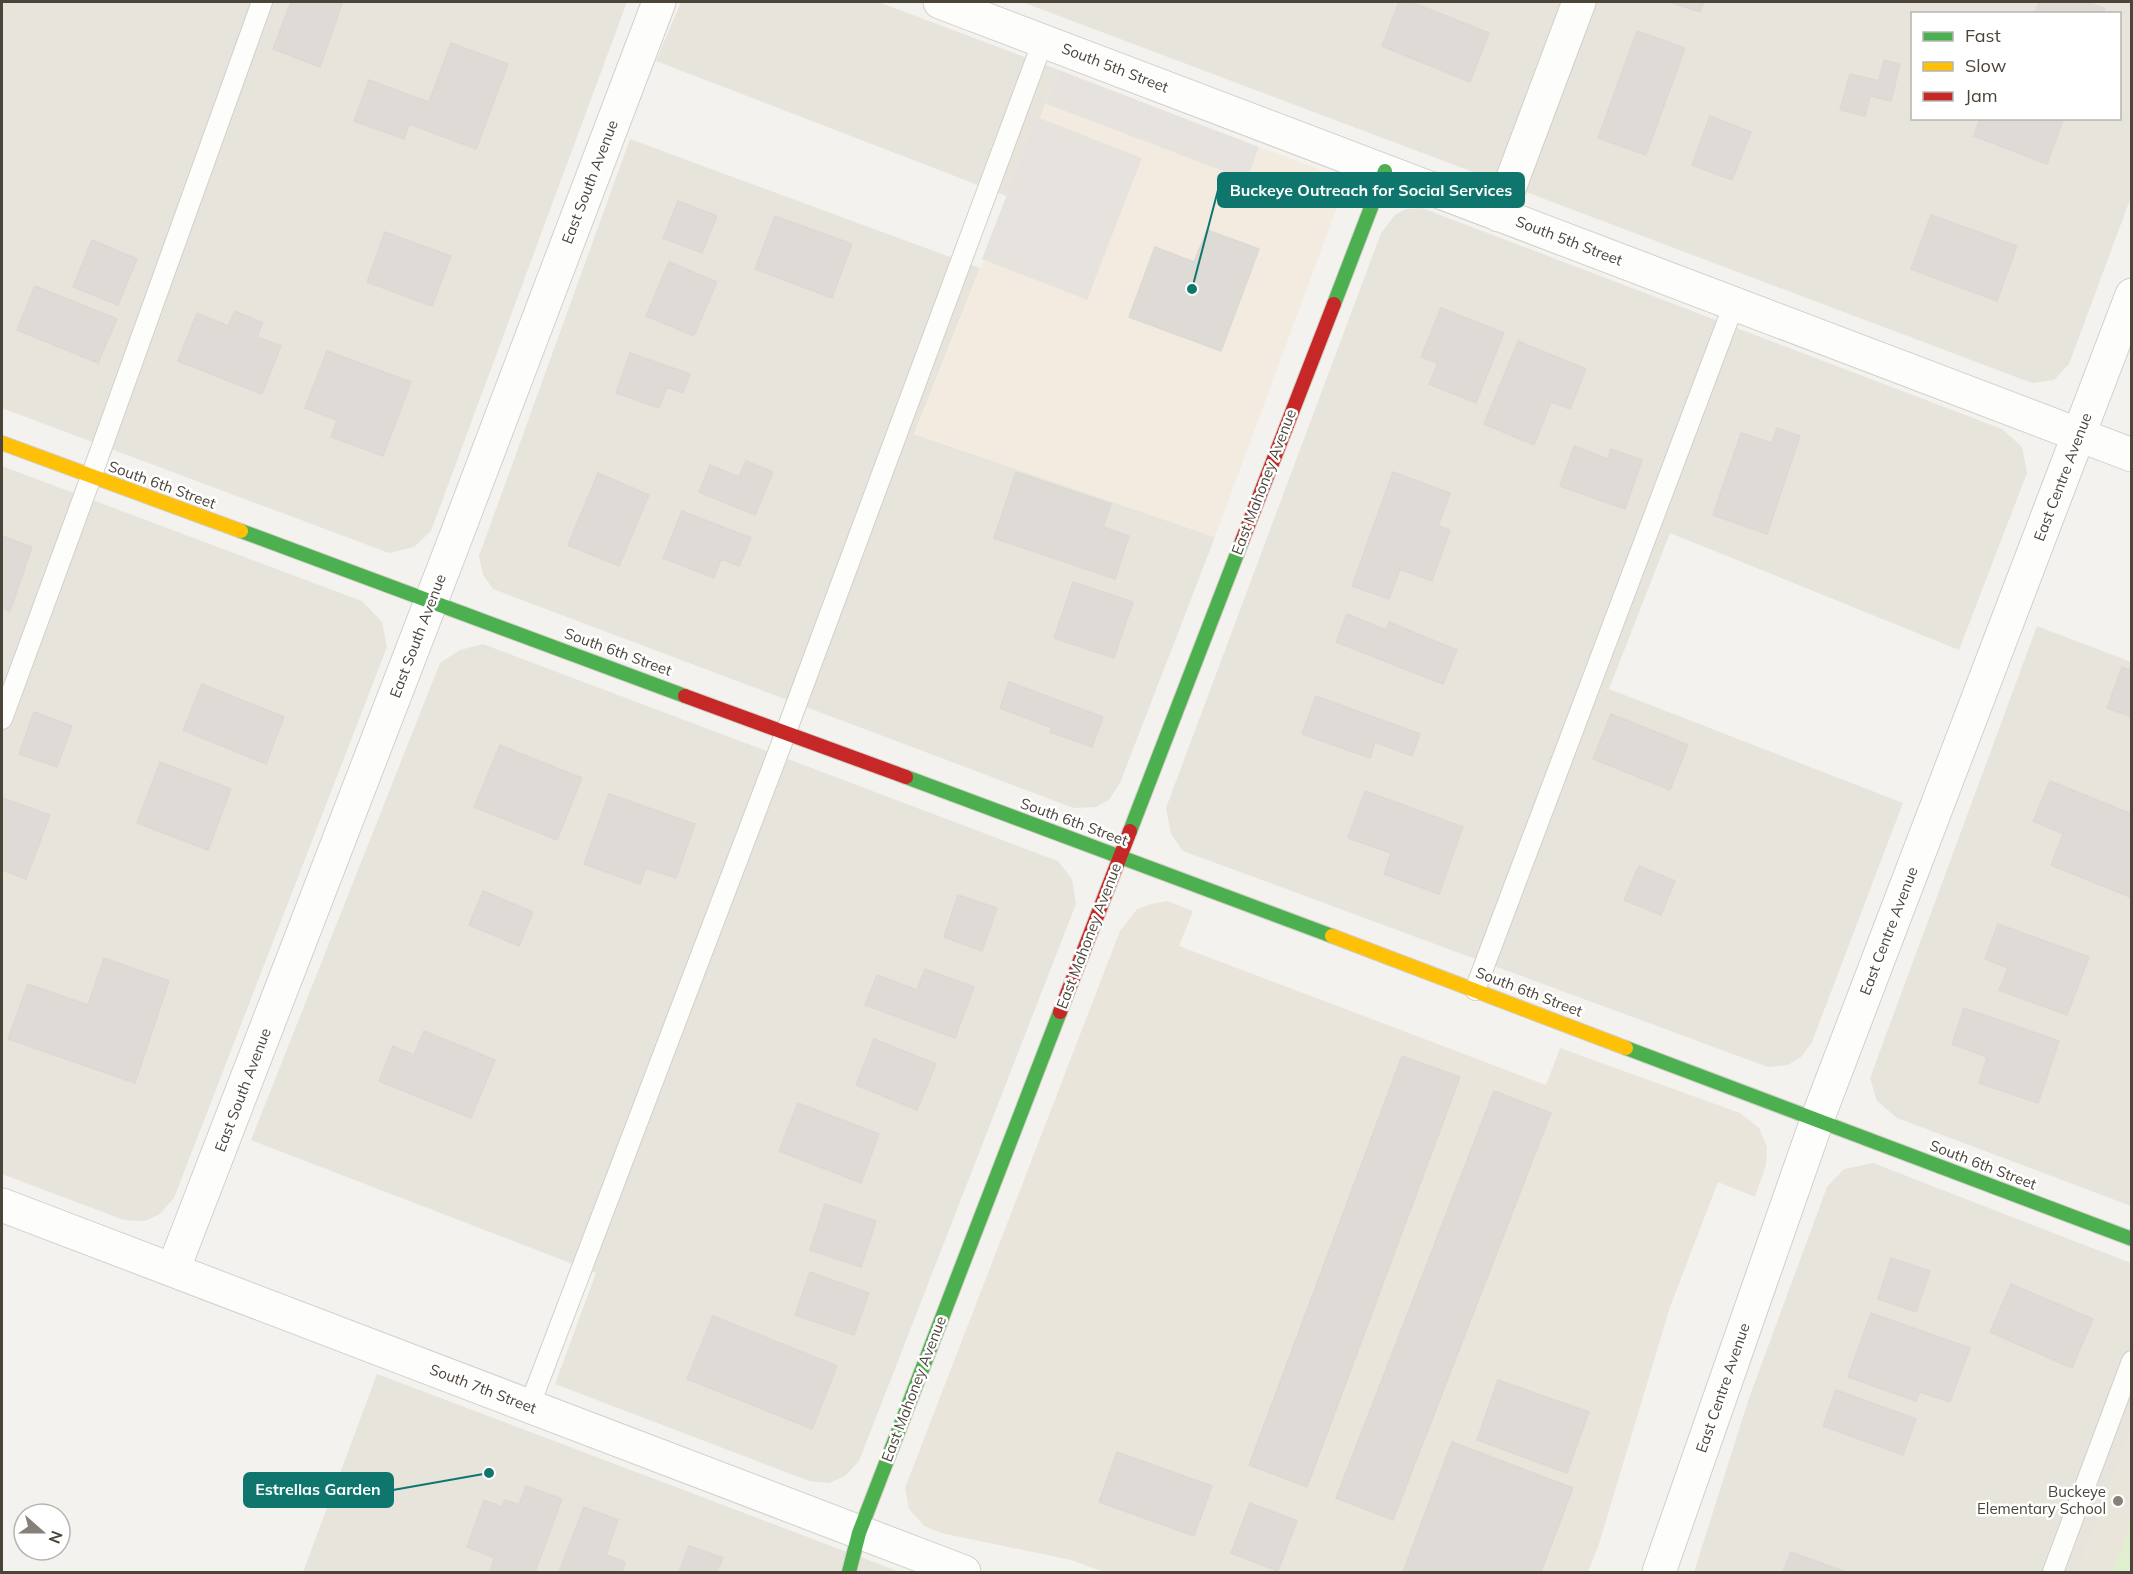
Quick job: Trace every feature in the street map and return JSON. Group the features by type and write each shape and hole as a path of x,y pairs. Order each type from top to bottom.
{"street":[{"name":"East South Avenue","path":"173,1270 432,600 658,2"},
{"name":"South 5th Street","path":"940,2 2132,455"},
{"path":"1499,215 1579,2"},
{"name":"East Mahoney Avenue","path":"849,1572 859,1533 1385,171"},
{"name":"East Centre Avenue","path":"1659,1572 1817,1120 2132,295"},
{"name":"South 6th Street","path":"2,443 432,600 1119,856 2132,1239"},
{"name":"South 7th Street","path":"2,1205 964,1572"}],"lane":[{"path":"2,719 262,2"},
{"path":"529,1407 786,732 1043,41"},
{"path":"1475,990 1734,304"},
{"path":"2054,1572 2132,1361"}],"shaded area":[{"path":"2,2 627,2 431,531 414,547 389,553 2,408"},
{"path":"681,2 878,2 1059,70 1009,197 656,61"},
{"path":"1022,2 2131,2 2131,197 2069,364 2054,380 2032,383"},
{"path":"1059,70 1259,147 1247,180 1046,104"},
{"path":"1046,104 1247,180 1259,147 1318,169 1333,186 1337,207 1215,537 914,434"},
{"path":"1037,117 1142,158 1087,300 982,259"},
{"path":"630,139 980,268 914,434 1215,537 1120,783 1109,800 1095,807 1074,808 493,589 483,575 479,556"},
{"path":"1422,208 2002,429 2022,447 2027,473 1959,650 1670,533 1609,689 1903,803 1812,1042 1801,1057 1788,1065 1768,1067 1183,851 1171,834 1166,808 1381,233 1395,215 1406,209"},
{"path":"2,466 362,601 382,622 387,647 174,1198 160,1214 145,1221 124,1220 2,1174"},
{"path":"2037,626 2131,662 2131,1206 1897,1118 1877,1101 1870,1078"},
{"path":"483,644 1058,861 1072,879 1076,904 859,1461 845,1476 829,1483 809,1481 555,1384 596,1273 251,1140 440,663 460,650"},
{"path":"1167,901 1193,911 1179,946 1546,1085 1560,1048 1740,1113 1759,1128 1767,1147 1766,1165 1755,1197 1718,1182 1670,1307 1599,1544 1588,1572 1104,1572 1071,1560 941,1533 924,1526 909,1509 905,1488 1120,931 1137,909"},
{"path":"1873,1163 2131,1263 2131,1430 2078,1572 1694,1572 1749,1398 1827,1187 1844,1169"},
{"path":"377,1374 900,1572 303,1572"},
{"name":"Buckeye Elementary School","path":"2131,1430 2131,1572 2078,1572"}],"green space":[{"path":"2131,1522 2131,1572 2112,1572"}],"building":[{"path":"291,2 337,2 342,4 320,67 273,49"},
{"path":"1399,2 1411,2 1489,33 1470,82 1382,46"},
{"path":"1670,2 1704,2 1700,12"},
{"path":"2039,2 2087,2 2105,9 2104,12 2036,12"},
{"path":"1637,31 1685,48 1646,155 1598,138"},
{"path":"451,43 508,64 476,149 409,124 404,139 354,121 369,80 429,102"},
{"path":"1884,60 1900,64 1891,101 1870,96 1865,116 1840,110 1850,74 1879,81"},
{"path":"1710,116 1751,132 1732,180 1692,165"},
{"path":"1979,120 2063,120 2047,164 1974,136"},
{"path":"678,201 717,216 702,253 663,238"},
{"path":"1931,215 2017,246 1997,301 1911,269"},
{"path":"775,216 852,244 832,298 755,269"},
{"path":"1207,230 1259,249 1221,351 1129,317 1155,247 1194,262"},
{"path":"385,232 451,256 432,306 367,282"},
{"path":"92,240 137,259 118,305 73,287"},
{"path":"669,262 717,282 694,336 646,316"},
{"path":"35,286 117,319 98,363 17,330"},
{"path":"1441,308 1504,333 1476,403 1429,384 1438,363 1421,357"},
{"path":"235,311 263,323 257,337 281,346 262,394 178,361 197,313 228,326"},
{"path":"1518,341 1586,369 1570,409 1551,402 1534,445 1484,424"},
{"path":"327,351 411,382 383,456 331,437 337,420 305,408"},
{"path":"630,353 690,374 683,393 667,387 659,408 616,393"},
{"path":"1777,428 1800,436 1767,534 1713,515 1741,433 1772,443"},
{"path":"1574,446 1608,459 1611,449 1642,460 1625,509 1560,486"},
{"path":"746,461 773,472 755,515 699,492 710,465 739,477"},
{"path":"1016,472 1111,504 1103,527 1129,536 1115,579 994,538"},
{"path":"1393,472 1450,493 1438,526 1450,530 1432,581 1400,569 1389,599 1352,586"},
{"path":"598,473 649,495 619,566 568,545"},
{"path":"682,511 751,538 739,566 721,559 714,578 663,558"},
{"path":"2,536 32,547 10,611 2,608"},
{"path":"1073,582 1133,602 1114,658 1054,638"},
{"path":"1347,614 1386,630 1389,622 1457,650 1443,684 1336,642"},
{"path":"2122,667 2132,671 2132,717 2107,708"},
{"path":"1009,682 1103,717 1092,747 1050,732 1052,728 1000,708"},
{"path":"202,684 284,717 266,764 183,730"},
{"path":"1316,696 1420,734 1412,756 1375,742 1370,758 1302,734"},
{"path":"34,712 72,726 57,767 19,754"},
{"path":"1611,714 1688,745 1670,790 1593,759"},
{"path":"500,745 582,778 557,840 474,807"},
{"path":"160,762 231,789 208,850 137,823"},
{"path":"2050,781 2132,814 2132,898 2051,865 2063,834 2033,821"},
{"path":"1365,791 1463,827 1439,894 1384,874 1391,853 1348,838"},
{"path":"609,794 695,824 676,878 646,868 640,884 584,864"},
{"path":"3,798 50,815 26,879 2,870"},
{"path":"1639,866 1675,881 1661,915 1624,900"},
{"path":"483,891 533,912 519,946 469,925"},
{"path":"958,895 997,908 982,951 944,937"},
{"path":"1998,924 2089,957 2067,1015 1999,990 2008,968 1985,959"},
{"path":"104,958 169,981 135,1083 8,1039 28,984 88,1005"},
{"path":"925,969 974,987 955,1038 865,1005 877,975 917,990"},
{"path":"1964,1008 2059,1041 2038,1103 1979,1083 1987,1057 1952,1044"},
{"path":"424,1031 495,1060 471,1118 379,1081 393,1046 414,1055"},
{"path":"874,1039 936,1064 917,1110 856,1085"},
{"path":"1402,1056 1460,1077 1307,1487 1249,1465"},
{"path":"1494,1091 1551,1113 1393,1520 1336,1498"},
{"path":"798,1103 879,1134 861,1183 779,1151"},
{"path":"825,1204 876,1221 861,1267 810,1250"},
{"path":"1891,1258 1930,1271 1916,1312 1878,1299"},
{"path":"810,1272 869,1293 854,1335 795,1315"},
{"path":"2011,1284 2093,1319 2072,1368 1990,1332"},
{"path":"1871,1313 1970,1348 1950,1402 1920,1392 1916,1401 1848,1377"},
{"path":"713,1316 837,1366 812,1429 687,1379"},
{"path":"1498,1380 1589,1412 1567,1473 1477,1440"},
{"path":"1836,1390 1916,1419 1903,1455 1823,1426"},
{"path":"1452,1442 1573,1488 1541,1572 1403,1572"},
{"path":"1117,1452 1212,1486 1194,1536 1099,1502"},
{"path":"526,1486 562,1499 535,1572 489,1572 495,1558 467,1547 484,1500 502,1507 505,1500 519,1505"},
{"path":"1250,1503 1297,1521 1278,1571 1231,1553"},
{"path":"584,1507 618,1520 606,1555 625,1562 622,1572 559,1572"},
{"path":"689,1546 723,1558 717,1572 679,1572"},
{"path":"1791,1552 1846,1572 1783,1572"}],"traffic: fast":[{"path":"1334,304 1385,171"},
{"path":"241,531 685,696"},
{"path":"1130,831 1242,541"},
{"path":"906,777 1332,936"},
{"path":"849,1572 859,1533 1060,1012"},
{"path":"1626,1048 2132,1239"}],"traffic: slow":[{"path":"2,443 241,531"},
{"path":"1332,936 1626,1048"}],"traffic: jam":[{"path":"1242,541 1334,304"},
{"path":"685,696 906,777"},
{"path":"1060,1012 1130,831"}],"place":[{"name":"Buckeye Outreach for Social Services","path":"1192,289"},
{"name":"Estrellas Garden","path":"489,1473"},
{"name":"Buckeye Elementary School","path":"2118,1501"}]}
